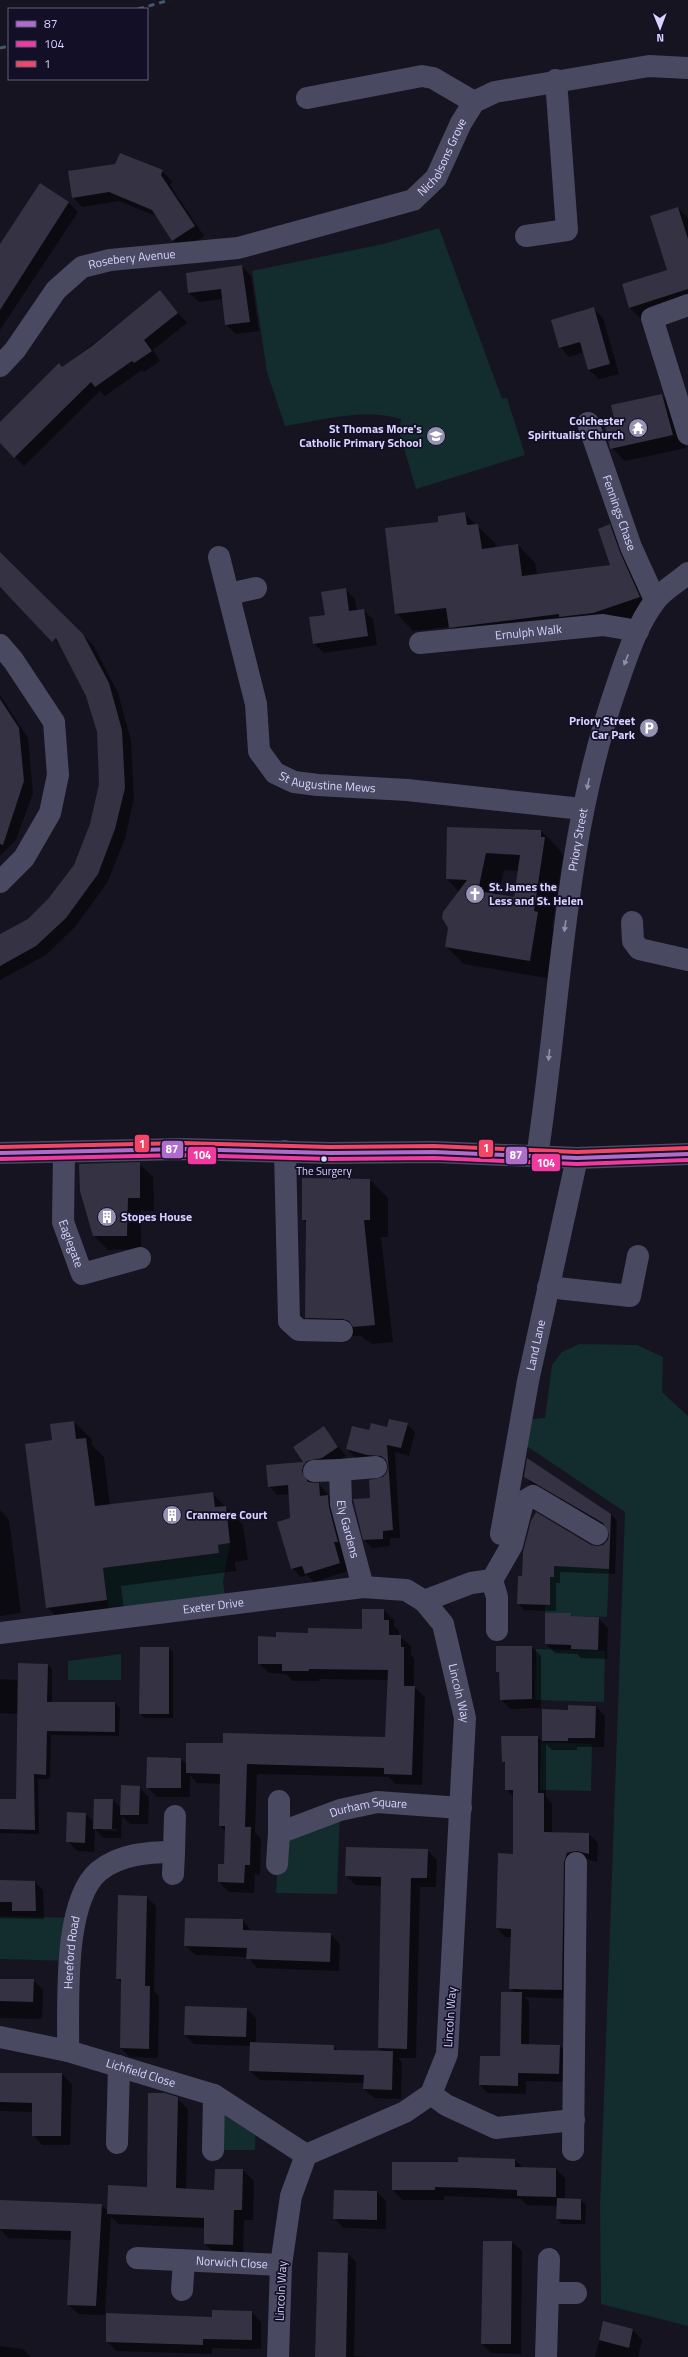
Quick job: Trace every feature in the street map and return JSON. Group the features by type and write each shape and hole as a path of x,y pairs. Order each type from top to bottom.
{"street":[{"path":"307,98 422,76 433,78 474,102 495,92 556,80 649,66 688,68"},
{"path":"526,236 567,230 556,80"},
{"name":"Nicholsons Grove","path":"238,248 413,200 436,178 461,123 474,102"},
{"name":"Rosebery Avenue","path":"0,366 14,350 56,290 82,268 110,260 238,248"},
{"path":"688,305 652,318 688,434"},
{"name":"Fennings Chase","path":"588,423 631,546 655,600"},
{"name":"St Augustine Mews","path":"220,557 256,704 259,751 275,773 294,782 318,785 407,790 582,809"},
{"name":"Priory Street","path":"537,1157 558,978 582,809 603,726 638,631 655,600 688,573"},
{"path":"229,594 256,588"},
{"name":"Ernulph Walk","path":"420,643 603,625 638,631"},
{"path":"0,645 13,660 54,722 58,775 50,813 24,858 0,882"},
{"path":"632,922 633,941 638,950 688,960"},
{"path":"0,1153 183,1149 330,1153 434,1152 577,1158 688,1154"},
{"path":"285,1151 290,1322 299,1330 342,1331"},
{"name":"Eaglegate","path":"64,1152 63,1222 82,1274 140,1258"},
{"name":"Land Lane","path":"501,1534 508,1487 548,1287 577,1158"},
{"path":"548,1287 630,1296 638,1256"},
{"path":"314,1471 376,1468"},
{"name":"Ely Gardens","path":"340,1470 342,1510 363,1587"},
{"path":"497,1630 497,1598 492,1580 512,1545 523,1502 533,1496 597,1534"},
{"path":"424,1601 470,1583 492,1580"},
{"name":"Exeter Drive","path":"0,1633 363,1587 406,1590 424,1601"},
{"name":"Lincoln Way","path":"424,1601 443,1624 464,1718 461,1808 447,2054 431,2094"},
{"path":"277,1864 280,1801"},
{"name":"Durham Square","path":"279,1833 340,1810 377,1802 461,1808"},
{"path":"174,1874 175,1816"},
{"name":"Hereford Road","path":"68,2051 70,1961 74,1918 85,1889 98,1872 118,1860 148,1852 174,1852"},
{"path":"573,2150 576,1863"},
{"path":"0,2037 68,2051"},
{"name":"Lichfield Close","path":"68,2051 214,2095 306,2155"},
{"path":"117,2143 119,2066"},
{"path":"306,2155 404,2112 431,2094 446,2105 496,2128 574,2120"},
{"path":"213,2150 214,2095"},
{"name":"Lincoln Way","path":"278,2357 281,2265 291,2196 306,2155"},
{"name":"Norwich Close","path":"137,2258 281,2265"},
{"path":"546,2357 549,2259"},
{"name":"Norwich Close","path":"182,2290 184,2261"},
{"path":"548,2293 576,2293"}],"green space":[{"path":"439,228 502,399 507,398 525,455 416,489 399,431 401,419 387,416 358,415 328,418 285,426 267,372 252,271 383,244"},
{"path":"579,1344 637,1345 663,1357 662,1392 688,1416 688,2326 601,2304 600,2207 625,1512 525,1445 527,1425 533,1419 545,1418 552,1365 562,1352"},
{"path":"230,1543 223,1582 226,1604 110,1619 103,1568 219,1553 218,1545"},
{"path":"554,1551 609,1569 607,1617 571,1616 571,1613 545,1613 545,1605 550,1604 550,1577 554,1577"},
{"path":"536,1649 605,1651 604,1702 535,1700"},
{"path":"121,1654 121,1680 68,1680 68,1661"},
{"path":"541,1742 592,1744 591,1791 540,1790"},
{"path":"340,1810 337,1894 276,1893 279,1833"},
{"path":"0,1916 74,1918 70,1961 0,1959"},
{"path":"214,2095 256,2121 255,2150 213,2150"}],"building":[{"path":"120,153 163,170 161,175 195,226 172,241 152,210 109,192 72,198 68,171 115,164"},
{"path":"40,183 69,202 0,310 0,244"},
{"path":"678,207 688,239 688,289 629,308 622,284 667,270 650,216"},
{"path":"242,265 250,322 225,325 221,289 188,293 186,273"},
{"path":"160,290 178,313 144,340 152,351 134,363 132,361 95,387 91,382 14,458 0,443 0,422 59,363 62,367 92,346"},
{"path":"594,307 610,364 588,370 580,342 559,348 551,320"},
{"name":"Colchester Spiritualist Church","path":"662,394 673,435 610,449 604,421 614,419 611,405"},
{"path":"465,512 467,525 478,524 482,549 518,544 522,576 610,565 598,529 610,524 620,552 640,597 593,613 559,617 559,614 449,628 446,608 395,614 385,528 438,522 438,516"},
{"path":"0,552 83,634 109,683 122,730 125,788 115,829 98,874 66,918 36,946 0,966 0,934 28,919 48,899 74,865 90,824 99,784 97,732 86,696 56,638 52,642 0,587"},
{"path":"346,588 349,611 364,609 368,636 313,644 309,617 325,615 321,592"},
{"path":"0,699 19,728 24,781 3,845 0,844"},
{"name":"St. James the Less and St. Helen","path":"447,827 541,830 541,837 545,837 534,911 538,912 530,961 445,947 448,928 442,918 443,912 467,880 446,879","holes":["486,853 520,855 514,897 478,891"]},
{"name":"Stopes House","path":"140,1162 140,1198 128,1198 127,1236 93,1236 80,1191 79,1164"},
{"path":"302,1178 370,1179 370,1220 364,1220 375,1325 353,1327 349,1321 343,1319 305,1318 306,1220 302,1220"},
{"path":"389,1419 408,1423 401,1448 387,1445 393,1530 383,1531 383,1539 363,1540 353,1499 370,1498 369,1480 383,1477 387,1472 388,1466 386,1460 381,1456 367,1455 346,1449 352,1426 369,1430 371,1423 387,1427"},
{"name":"Cranmere Court","path":"74,1421 76,1439 86,1438 95,1506 213,1492 215,1507 226,1506 230,1543 218,1545 219,1553 103,1568 107,1600 46,1608 25,1444 52,1440 50,1424"},
{"path":"324,1426 338,1447 322,1458 307,1461 303,1466 302,1472 308,1482 319,1483 320,1496 328,1495 329,1507 338,1542 334,1542 340,1563 305,1574 302,1566 291,1569 277,1522 290,1518 288,1485 268,1487 266,1465 303,1462 293,1447"},
{"path":"527,1458 611,1514 609,1569 554,1566 554,1577 550,1577 550,1605 517,1604 518,1576 522,1576 523,1552 531,1521 536,1512 591,1545 603,1545 608,1540 609,1534 603,1523 524,1477"},
{"path":"362,1609 384,1609 384,1620 389,1620 389,1635 401,1635 401,1647 404,1647 404,1686 415,1686 412,1775 384,1774 384,1768 247,1764 245,1827 251,1827 250,1865 245,1865 244,1883 218,1882 218,1864 224,1864 225,1826 219,1826 220,1774 186,1773 186,1743 223,1743 223,1733 385,1737 388,1670 309,1669 309,1671 282,1671 282,1664 258,1664 258,1636 276,1637 276,1632 308,1633 308,1628 362,1629"},
{"path":"545,1613 571,1613 571,1616 599,1617 598,1650 571,1649 571,1645 545,1644"},
{"path":"496,1646 532,1646 532,1699 500,1700 499,1672 496,1672"},
{"path":"140,1647 169,1647 169,1714 139,1714"},
{"path":"18,1663 48,1664 47,1702 115,1702 115,1732 47,1731 46,1775 34,1774 35,1830 0,1829 0,1799 16,1799"},
{"path":"568,1705 596,1706 595,1738 568,1738 568,1741 542,1741 542,1709 568,1710"},
{"path":"501,1736 538,1736 538,1793 544,1793 544,1832 589,1833 589,1854 577,1851 570,1852 567,1853 564,1862 562,1990 509,1989 511,1929 496,1928 498,1853 513,1854 513,1790 505,1790 505,1762 502,1762"},
{"path":"147,1757 181,1758 181,1788 146,1788"},
{"path":"121,1785 140,1786 139,1815 120,1815"},
{"path":"94,1799 113,1799 112,1829 93,1829"},
{"path":"67,1812 86,1813 85,1843 66,1842"},
{"path":"346,1847 428,1849 427,1878 411,1878 407,2049 378,2048 381,1877 345,1876"},
{"path":"0,1880 35,1881 36,1911 12,1911 12,1902 0,1902"},
{"path":"118,1895 147,1896 145,1986 150,1986 149,2049 120,2048 121,1979 116,1979"},
{"path":"185,1918 243,1919 243,1930 331,1933 330,1962 246,1959 247,1948 184,1946"},
{"path":"0,1979 34,1979 33,2002 0,2001"},
{"path":"501,1992 522,1992 521,2044 560,2045 559,2074 518,2073 518,2086 479,2085 480,2056 500,2056"},
{"path":"185,2006 247,2008 246,2037 184,2035"},
{"path":"250,2042 334,2045 334,2050 393,2051 392,2090 363,2089 364,2075 249,2071"},
{"path":"0,2073 62,2073 61,2136 32,2136 32,2103 0,2102"},
{"path":"148,2093 165,2093 178,2097 176,2188 214,2190 215,2169 243,2169 242,2210 234,2210 233,2245 204,2244 204,2218 107,2214 108,2185 147,2187"},
{"path":"458,2157 515,2159 515,2167 556,2168 556,2197 517,2196 517,2190 476,2188 435,2187 435,2190 392,2190 392,2162 458,2162"},
{"path":"334,2190 377,2191 377,2220 333,2219"},
{"path":"557,2198 581,2199 581,2220 556,2219"},
{"path":"0,2200 102,2204 96,2306 67,2305 71,2231 0,2229"},
{"path":"483,2241 512,2241 511,2344 481,2344"},
{"path":"318,2252 348,2253 346,2357 315,2357"},
{"path":"212,2310 252,2311 252,2340 203,2339 203,2345 106,2342 106,2313 212,2317"},
{"path":"603,2321 633,2329 629,2348 599,2340"}],"railway":[{"path":"142,8 170,0"},
{"path":"0,48 8,46"}],"transit line":[{"name":"1","path":"0,1147 183,1143 330,1147 434,1146 577,1152 688,1148"},
{"name":"87","path":"0,1153 183,1149 330,1153 434,1152 577,1158 688,1154"},
{"name":"104","path":"0,1159 183,1155 330,1159 434,1158 577,1164 688,1160"}],"place":[{"name":"Colchester Spiritualist Church","path":"638,428"},
{"name":"St Thomas More's Catholic Primary School","path":"436,436"},
{"name":"Priory Street Car Park","path":"649,728"},
{"name":"St. James the Less and St. Helen","path":"475,894"},
{"name":"The Surgery","path":"324,1159"},
{"name":"Stopes House","path":"107,1217"},
{"name":"Cranmere Court","path":"172,1515"}]}
